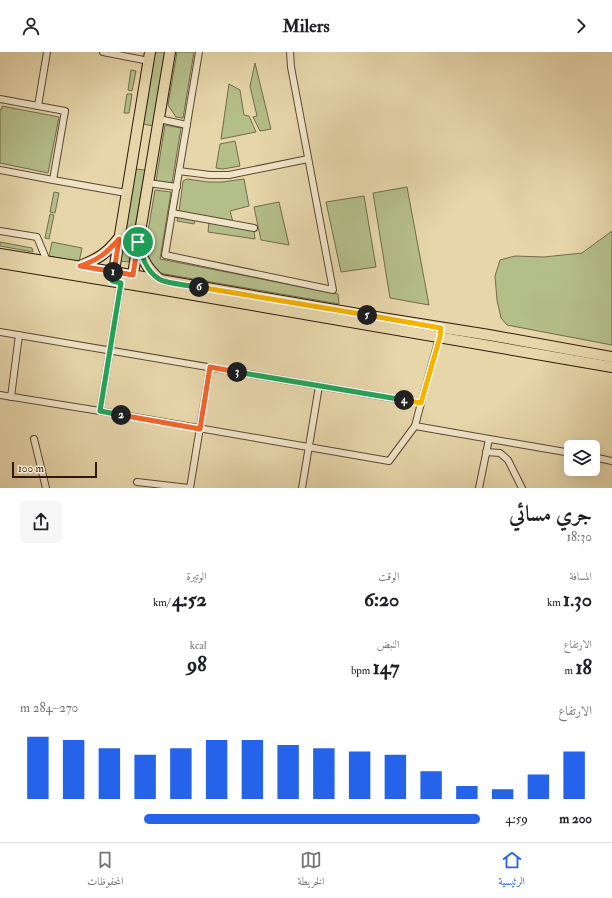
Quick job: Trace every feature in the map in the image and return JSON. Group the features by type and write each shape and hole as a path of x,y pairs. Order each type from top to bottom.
{"main road":[{"path":"122,279 138,242 170,52"},
{"path":"122,279 119,239 149,56"},
{"path":"80,266 92,262 102,256 119,239"},
{"path":"138,242 142,257 152,273 156,284"},
{"path":"0,254 80,266 122,279"},
{"path":"0,263 156,284 440,332 612,367"},
{"path":"440,332 497,337 612,357"}],"street":[{"path":"38,106 47,52"},
{"path":"103,52 149,56"},
{"path":"199,52 165,255 333,290 291,67 290,52"},
{"path":"0,99 65,111 53,180"},
{"path":"159,119 187,125"},
{"path":"180,171 210,175 229,175 308,159"},
{"path":"0,170 126,193"},
{"path":"148,183 177,188"},
{"path":"172,213 254,228"},
{"path":"0,231 37,237 47,261"},
{"path":"100,411 122,279"},
{"path":"0,332 421,403"},
{"path":"0,395 389,461 415,426 440,332"},
{"path":"11,397 19,335"},
{"path":"137,482 190,488 210,367"},
{"path":"302,488 319,386"},
{"path":"415,426 564,452"},
{"path":"34,439 46,488"},
{"path":"479,488 489,439"},
{"path":"486,452 500,453 508,460 522,488"},
{"path":"600,458 612,461"}],"green space":[{"path":"155,52 165,52 153,126 143,124"},
{"path":"177,52 194,52 183,118 176,117 168,105"},
{"path":"255,63 271,129 260,131 253,117 257,116 250,86"},
{"path":"131,70 136,71 132,91 128,90"},
{"path":"229,84 240,90 244,115 249,116 256,132 221,139"},
{"path":"127,94 132,94 129,113 124,113"},
{"path":"2,106 59,117 48,173 0,163 0,109 2,109"},
{"path":"165,125 181,128 172,183 156,181"},
{"path":"235,141 240,166 223,169 216,168 220,144"},
{"path":"135,169 145,170 129,262 120,261"},
{"path":"187,179 222,182 244,179 249,206 230,211 233,222 179,212 183,181"},
{"path":"407,187 429,305 390,298 373,193"},
{"path":"155,190 171,192 160,259 338,294 339,304 153,272 145,249"},
{"path":"54,192 59,193 55,213 50,212"},
{"path":"364,196 376,267 341,272 326,202"},
{"path":"279,202 289,245 261,240 254,207"},
{"path":"50,214 54,215 49,239 45,238"},
{"path":"178,217 195,220 194,224 177,221"},
{"path":"209,222 254,230 255,239 208,232"},
{"path":"612,231 612,345 507,325 501,318 497,300 495,276 500,260 515,256 544,257 582,253"},
{"path":"0,242 32,248 33,252 0,246"},
{"path":"52,242 82,248 79,262 49,256"}],"route":[{"path":"138,242 133,275 114,272 80,266 92,262 102,256 119,239 114,272 112,281 121,283 100,411 200,429 210,367 421,403 440,337 441,328 160,280 148,268 142,257 138,242"}]}
